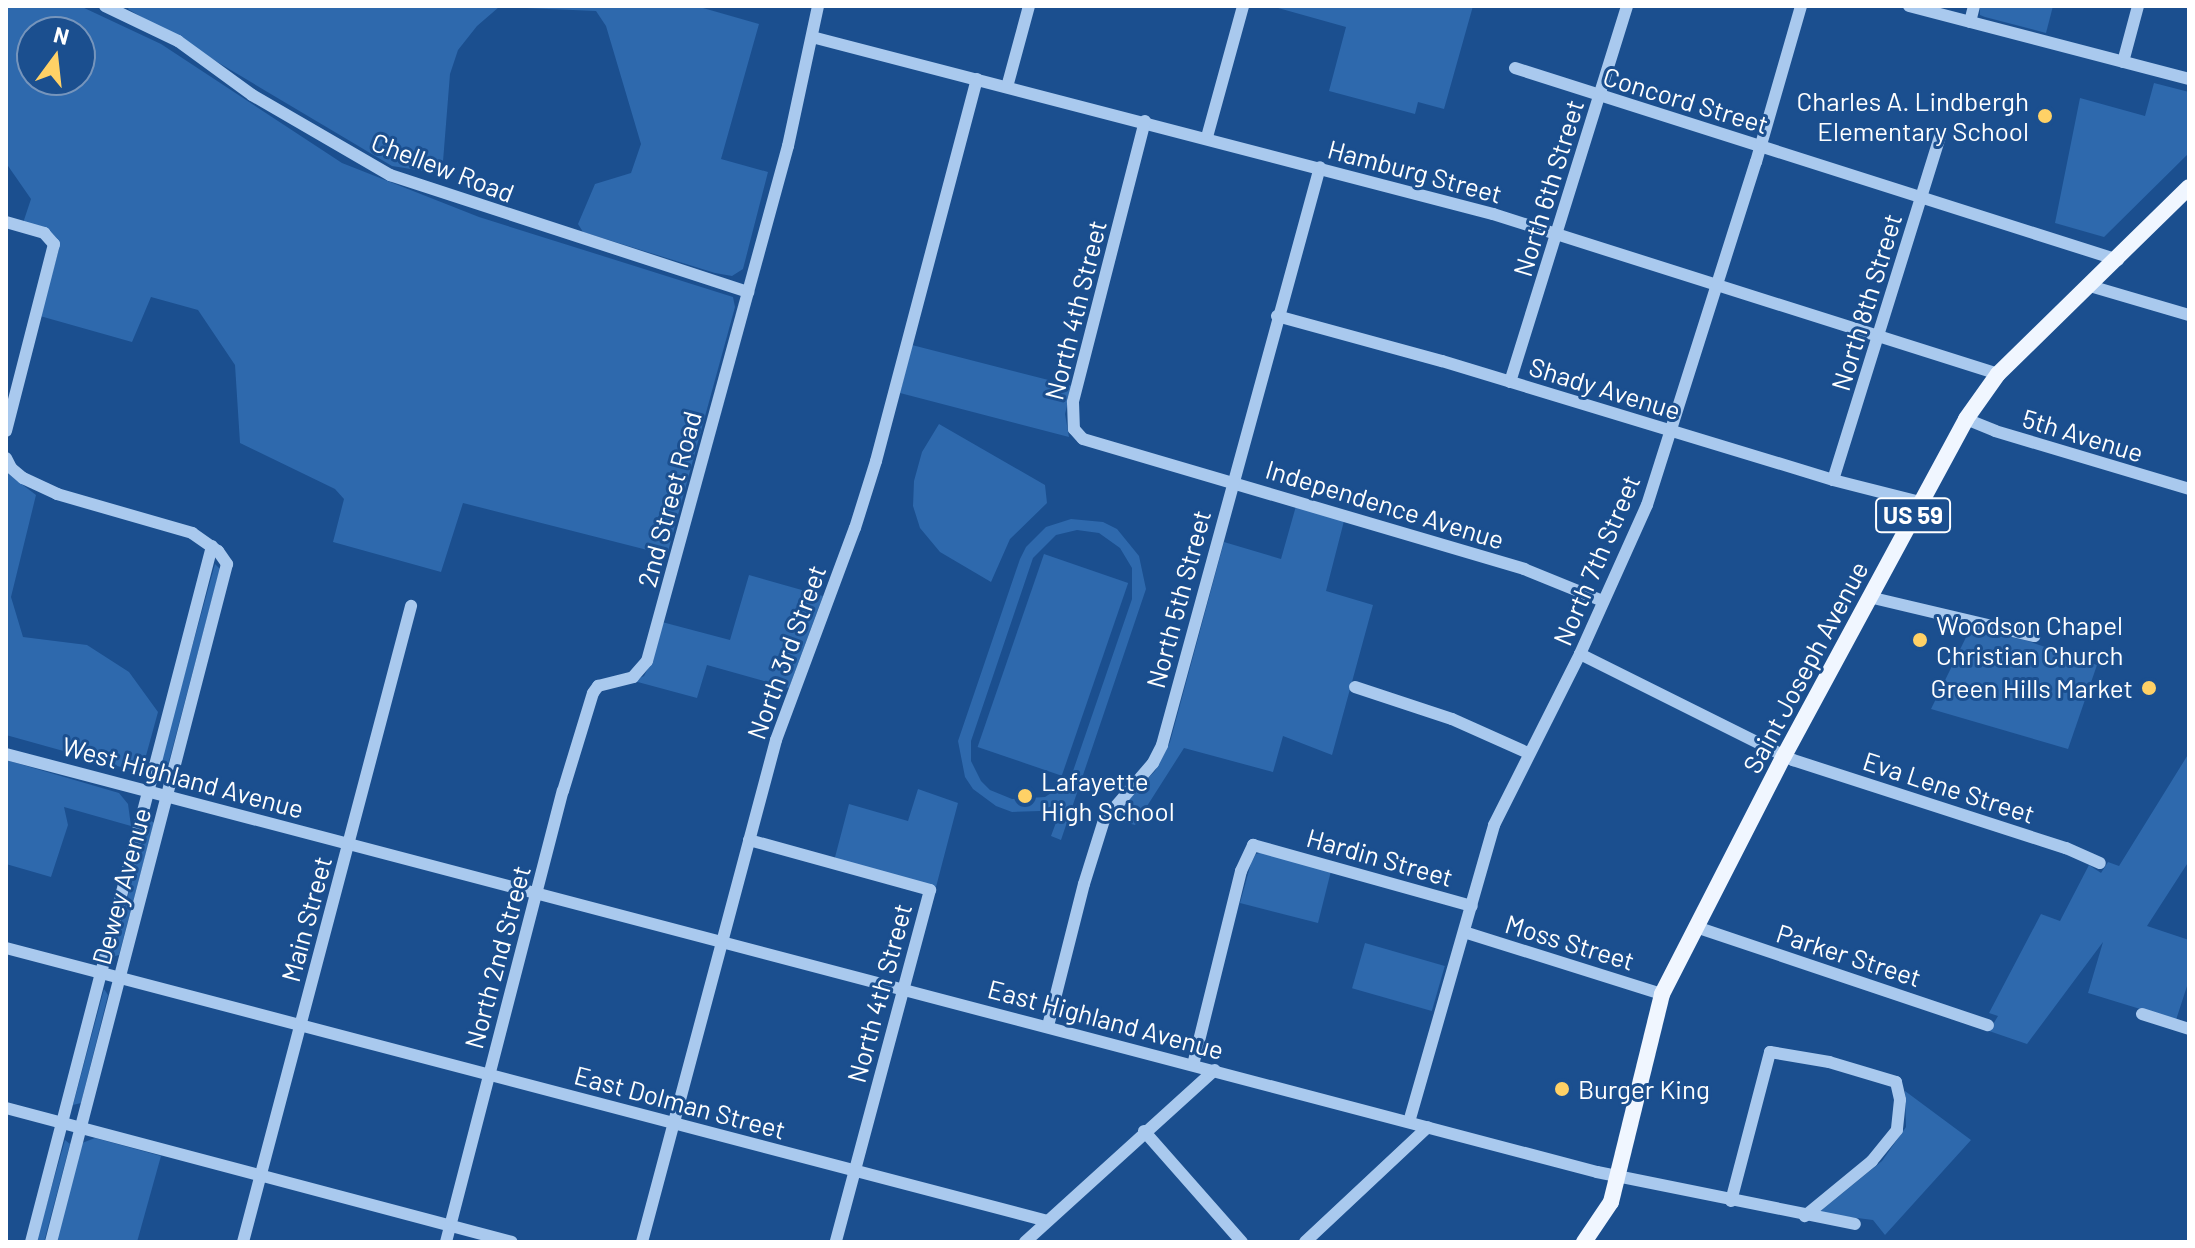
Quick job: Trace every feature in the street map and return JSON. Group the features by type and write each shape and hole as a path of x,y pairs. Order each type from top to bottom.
{"main road":[{"name":"Saint Joseph Avenue","path":"1584,1242 1611,1202 1662,994 1784,756 1966,419 1998,374 2118,260 2189,187"}],"street":[{"name":"Chellew Road","path":"105,6 178,41 252,95 390,175 748,292"},
{"name":"2nd Street Road","path":"598,686 633,677 647,661 788,146 818,6"},
{"path":"1007,87 1029,6"},
{"path":"1207,137 1243,6"},
{"name":"North 6th Street","path":"1510,382 1627,6"},
{"name":"North 7th Street","path":"1409,1122 1494,825 1580,654 1647,505 1761,145 1801,6"},
{"path":"1909,6 2189,79"},
{"path":"1970,22 1974,6"},
{"path":"2123,62 2138,6"},
{"name":"Hamburg Street","path":"812,37 1320,167 1556,235 1998,374"},
{"name":"Concord Street","path":"1515,68 2118,260"},
{"name":"North 3rd Street","path":"642,1242 776,740 855,528 876,461 977,79"},
{"name":"North 4th Street","path":"1145,121 1072,417 1074,429 1083,439 1150,458"},
{"name":"North 8th Street","path":"1833,480 1940,137"},
{"name":"North 5th Street","path":"1048,1026 1084,884 1104,820 1153,763 1162,745 1320,167"},
{"path":"6,222 44,233 54,244 10,401 6,431"},
{"path":"2090,286 2189,315"},
{"name":"Shady Avenue","path":"1277,316 1510,382 1833,480 1920,502"},
{"name":"5th Avenue","path":"1966,419 1995,431 2189,489"},
{"name":"Independence Avenue","path":"1150,458 1524,569 1603,601"},
{"path":"8,463 57,494 192,533 212,546"},
{"name":"Dewey Avenue","path":"31,1242 212,546"},
{"name":"Dewey Avenue","path":"51,1242 227,564 212,546"},
{"path":"1869,597 2034,636"},
{"name":"Main Street","path":"243,1242 411,606"},
{"name":"Eva Lene Street","path":"1580,654 1784,756 2066,848 2100,863"},
{"name":"North 2nd Street","path":"446,1242 563,791 598,686"},
{"path":"1355,687 1452,719 1528,753"},
{"name":"West Highland Avenue","path":"6,754 348,843"},
{"name":"North 4th Street","path":"749,840 930,890 836,1242"},
{"name":"East Highland Avenue","path":"348,843 1618,1176 1855,1224"},
{"name":"Hardin Street","path":"1193,1065 1241,871 1253,845 1472,906"},
{"name":"Parker Street","path":"1696,927 1988,1025"},
{"name":"Moss Street","path":"1464,932 1662,994"},
{"name":"East Dolman Street","path":"6,948 1047,1221"},
{"path":"2142,1014 2189,1029"},
{"path":"1731,1201 1770,1052 1829,1062 1896,1082 1900,1100 1897,1130 1872,1161 1805,1216"},
{"path":"1025,1242 1144,1131 1215,1070"},
{"path":"6,1108 512,1242"},
{"path":"1305,1242 1428,1127"},
{"path":"1144,1131 1242,1242"}],"shaded area":[{"path":"6,6 80,6 161,44 342,163 479,217 733,297 735,307 667,555 463,503 441,572 333,542 344,499 335,489 240,443 235,365 198,310 151,297 132,342 40,316 59,249 23,223 31,199 6,163"},
{"path":"130,6 696,6 759,24 721,159 768,172 743,269 732,276 715,273 583,232 578,224 595,184 631,173 641,144 606,26 596,11 499,7 477,26 458,50 450,74 442,174 392,166 128,9"},
{"path":"1271,6 1473,6 1444,109 1418,102 1415,114 1329,91 1346,27"},
{"path":"1980,6 2053,6 2046,33 1980,15"},
{"path":"2154,83 2189,92 2189,153 2104,237 2055,223 2080,98 2145,116"},
{"path":"912,345 1072,386 1065,414 1069,437 900,393"},
{"path":"939,424 1045,485 1047,503 1010,539 991,582 940,552 920,528 913,506 914,481 922,452"},
{"path":"6,472 36,495 11,597 23,637 87,645 129,672 158,712 144,763 137,768 128,769 6,735"},
{"path":"1296,506 1344,521 1326,591 1373,605 1332,755 1283,736 1273,772 1184,748 1135,825 1114,819 1122,805 1155,771 1170,742 1224,542 1281,559"},
{"path":"1071,519 1103,522 1117,529 1139,556 1146,589 1061,840 1051,836 1064,801 1040,811 1012,812 996,806 973,789 965,777 958,741 1020,559 1026,547 1046,527","holes":["1077,530 1099,533 1120,548 1132,568 1132,599 1072,774 1065,784 1045,797 1012,799 990,790 981,781 971,761 971,741 1033,558 1056,535"]},
{"path":"1044,554 1128,583 1062,776 978,747"},
{"path":"215,564 220,569 168,765 164,765 160,763"},
{"path":"749,575 823,596 789,688 707,665 697,698 634,681 644,676 650,664 662,622 730,640"},
{"path":"1971,627 2028,641 2097,665 2068,749 1931,709"},
{"path":"2189,753 2189,861 2147,926 2189,940 2189,980 2176,1020 2088,993 2103,942 2027,1044 1989,1031 1998,1016 1989,1013 2041,914 2060,921 2089,865 2101,873 2108,862 2119,866"},
{"path":"6,760 119,793 128,804 131,826 64,807 68,825 51,877 6,864"},
{"path":"918,789 958,803 936,887 834,861 849,804 908,821"},
{"path":"148,818 154,823 119,955 112,957"},
{"path":"1263,852 1331,871 1318,923 1240,903 1251,863 1256,854"},
{"path":"1365,943 1445,966 1432,1011 1352,988"},
{"path":"104,989 108,995 81,1103 73,1105"},
{"path":"1905,1091 1971,1140 1885,1235 1873,1220 1818,1213 1882,1161 1906,1127"},
{"path":"95,1138 161,1156 137,1242 55,1242 82,1143"},
{"path":"65,1140 70,1144 44,1242 36,1242"}],"place":[{"name":"Charles A. Lindbergh Elementary School","path":"2045,116"},
{"name":"Woodson Chapel Christian Church","path":"1920,640"},
{"name":"Green Hills Market","path":"2149,688"},
{"name":"Lafayette High School","path":"1025,796"},
{"name":"Burger King","path":"1562,1089"}]}
